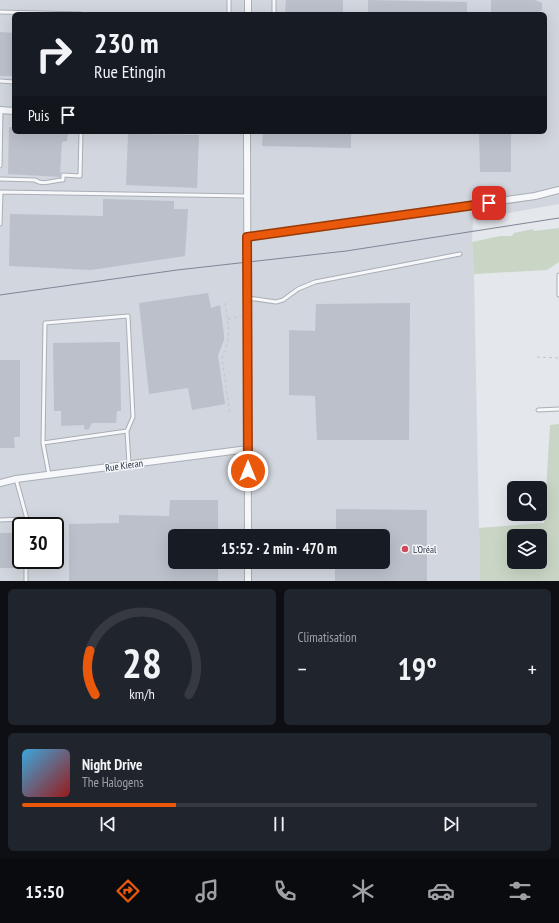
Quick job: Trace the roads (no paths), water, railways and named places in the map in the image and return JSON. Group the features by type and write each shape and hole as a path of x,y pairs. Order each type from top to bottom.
{"street":[{"path":"248,0 248,12"},
{"path":"1,110 12,111"},
{"path":"247,134 246,315 248,529"},
{"path":"247,237 520,198 559,190"},
{"name":"Rue Kieran","path":"0,483 16,479 248,449"},
{"path":"248,569 248,581"}],"lane":[{"path":"229,0 229,12"},
{"path":"274,0 274,12"},
{"path":"0,12 12,12"},
{"path":"0,81 12,82"},
{"path":"0,166 1,110"},
{"path":"0,179 52,182 62,180 63,174 80,176 81,134"},
{"path":"0,224 1,192 247,196"},
{"path":"246,297 276,302 283,300 298,289 315,282 460,254"},
{"path":"559,275 559,295"},
{"path":"49,475 43,443 44,323 128,316 133,417 127,431 129,464"},
{"path":"538,410 559,409"},
{"path":"43,443 127,431"},
{"path":"16,479 26,517"},
{"path":"0,520 12,520"},
{"path":"26,569 26,581"}],"tram line":[{"path":"0,295 177,270 346,251 559,218"}],"place":[{"name":"L'Oréal","path":"405,549"}]}
